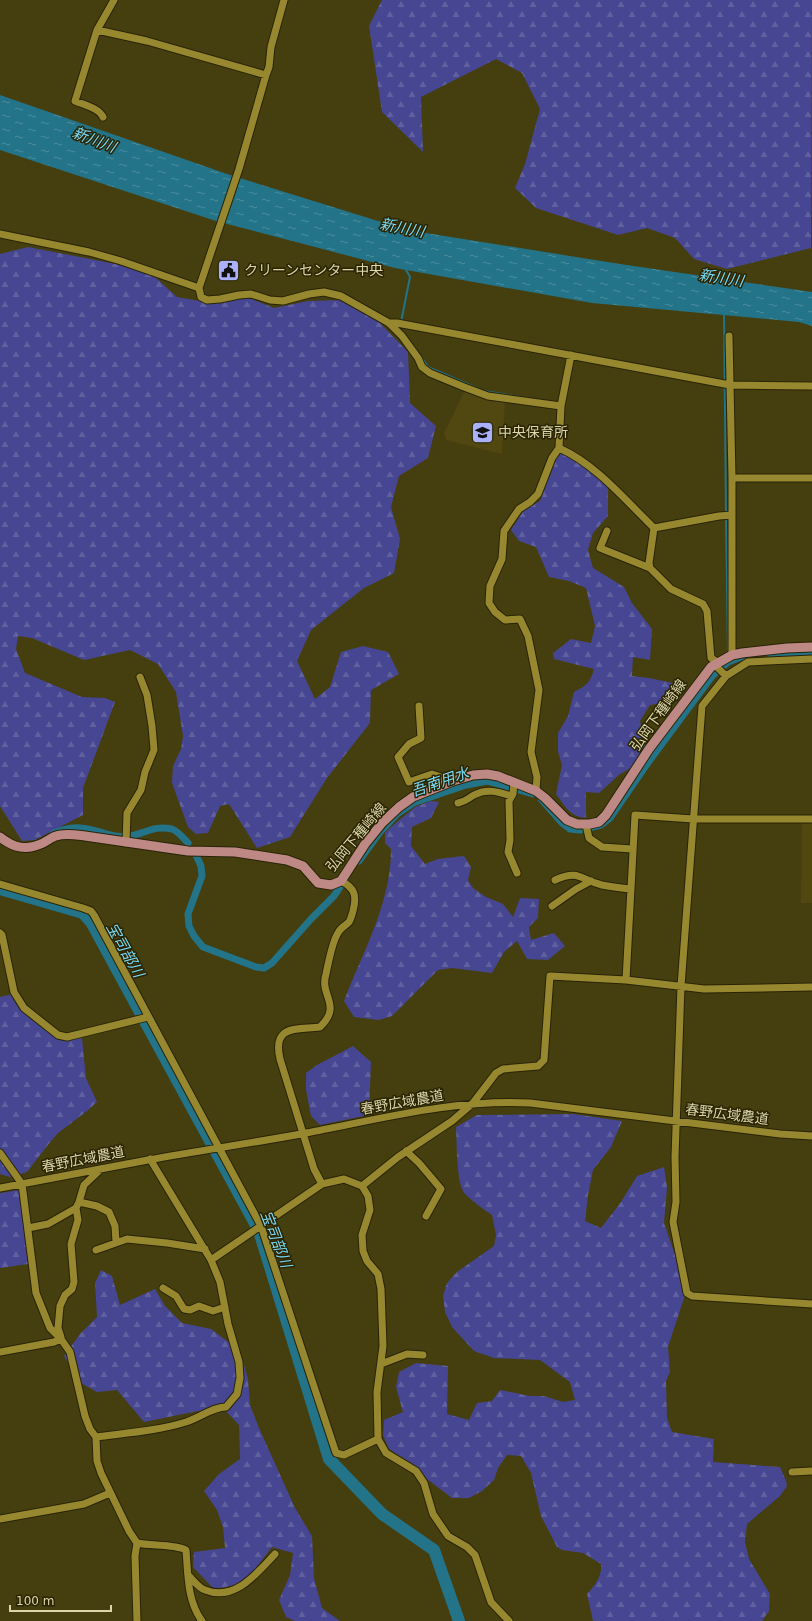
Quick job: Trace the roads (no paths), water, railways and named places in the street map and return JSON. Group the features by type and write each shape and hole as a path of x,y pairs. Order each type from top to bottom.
{"main road":[{"name":"弘岡下種崎線","path":"0,837 17,848 27,849 57,836 85,836 127,838 188,851 235,852 287,860 303,866 318,883 331,886 344,883 365,844 382,823 399,807 413,797 453,781 473,775 487,774 513,790 536,791 567,820 586,828 599,822 606,815 649,749 711,667 719,664 732,655 742,653 812,647"}],"street":[{"path":"103,117 102,114 95,109 75,101 97,30 114,0"},
{"path":"284,0 271,47 269,67 239,169 198,288 201,297 207,300 251,294 270,300 283,301 309,294 324,292 341,296 389,323 402,336 418,358 422,367 430,373 464,388 488,396 561,406"},
{"path":"97,30 147,41 266,75"},
{"path":"0,234 121,260 198,288"},
{"path":"389,323 397,323 722,384 812,386"},
{"path":"729,336 732,478 732,655"},
{"path":"536,791 537,777 531,752 539,690 528,636 520,619 505,620 495,612 489,603 490,586 502,559 504,532 518,509 530,502 538,494 552,458 559,448 561,406 571,355"},
{"path":"559,448 572,454 590,466 654,528"},
{"path":"732,478 812,478"},
{"path":"654,528 732,515"},
{"path":"650,568 649,563 654,528"},
{"path":"607,531 600,548 650,568 671,589 703,604 707,611 711,658 719,664 725,675"},
{"path":"812,659 748,662 725,675 702,706 672,1120 676,1202 673,1222 687,1294 692,1296 812,1304"},
{"path":"127,838 127,813 141,790 145,772 154,750 147,695 140,677"},
{"path":"419,706 421,738 409,744 398,758 408,782 432,774 453,781"},
{"path":"458,803 468,801 474,795 484,792 513,790 509,801 510,840 508,852 518,873"},
{"path":"626,980 635,815 693,819 812,819"},
{"path":"586,828 589,838 602,847 632,849"},
{"path":"555,880 568,874 579,876 601,885 630,889"},
{"path":"552,906 576,889 591,881"},
{"path":"322,1184 314,1169 280,1059 278,1045 280,1038 290,1030 320,1027 326,1021 330,1013 331,1005 324,983 325,975 338,932 350,921 355,901 355,895 344,883"},
{"path":"0,884 91,911 94,915 218,1149 261,1226 336,1453 344,1455 378,1438"},
{"path":"0,933 2,935 14,992 24,1008 58,1035 67,1037 148,1017"},
{"path":"362,1186 406,1151 452,1121 473,1103 496,1073 503,1070 538,1066 544,1060 550,976 626,980 704,989 812,987"},
{"name":"春野広域農道","path":"0,1188 150,1159 207,1151 432,1109 473,1103 530,1103 812,1136"},
{"path":"406,1151 419,1163 441,1189 426,1216"},
{"path":"0,1153 22,1184 36,1293 50,1328 62,1339"},
{"path":"96,1436 161,1428 187,1422 219,1407 226,1407 237,1394 240,1378 240,1362 228,1324 220,1282 205,1249 150,1159"},
{"path":"102,1169 84,1185 77,1205 78,1220 71,1244 74,1282 72,1289 65,1295 60,1306 58,1328 62,1339 70,1352 85,1416 90,1429 96,1436 97,1461 110,1493 137,1544 135,1556 137,1621"},
{"path":"211,1260 322,1184 344,1179 362,1186 368,1196 370,1210 362,1235 363,1251 367,1261 378,1274 382,1289 383,1346 377,1392 378,1438 386,1453 416,1471 424,1483 433,1514 448,1536 467,1547 475,1555 491,1602 508,1618 509,1621"},
{"path":"28,1228 48,1224 77,1205 96,1206 109,1212 115,1226 116,1242"},
{"path":"96,1250 127,1239 205,1249"},
{"path":"163,1288 176,1296 184,1309 190,1310 199,1306 213,1311 225,1307"},
{"path":"0,1352 54,1342 62,1339"},
{"path":"380,1364 407,1354 423,1355"},
{"path":"792,1472 812,1471"},
{"path":"0,1519 84,1504 110,1493"},
{"path":"137,1544 179,1546 186,1550 190,1593 196,1614 202,1621"},
{"path":"188,1576 204,1590 217,1592 230,1591 241,1587 252,1578 275,1554"}],"water":[{"name":"新川川","path":"0,95 230,175 407,230 620,264 812,292 812,326 799,322 592,303 395,268 216,221 0,150"}],"waterway":[{"path":"401,322 410,277 405,268"},
{"path":"724,313 726,513"},
{"path":"413,345 428,367 479,389"},
{"path":"484,391 526,398"},
{"path":"726,517 728,655"},
{"name":"吾南用水","path":"770,654 812,652"},
{"name":"吾南用水","path":"541,799 562,823 570,829 580,830 601,825 610,818 647,764 713,675 728,662 744,656"},
{"name":"吾南用水","path":"359,861 380,832 397,814 413,803 466,785 487,781 533,794"},
{"name":"吾南用水","path":"54,833 67,829 78,828 123,837 136,835 155,829 166,828 176,831 188,843"},
{"name":"吾南用水","path":"196,855 201,866 202,876 188,914 189,926 194,936 203,947 256,967 264,968 272,963 311,919 334,896 345,879"},
{"name":"宝司部川","path":"0,889 83,913 91,922 259,1231 329,1459 382,1514 434,1550 459,1621"}],"place":[{"name":"クリーンセンター中央","path":"228,270"},
{"name":"中央保育所","path":"483,432"}]}
